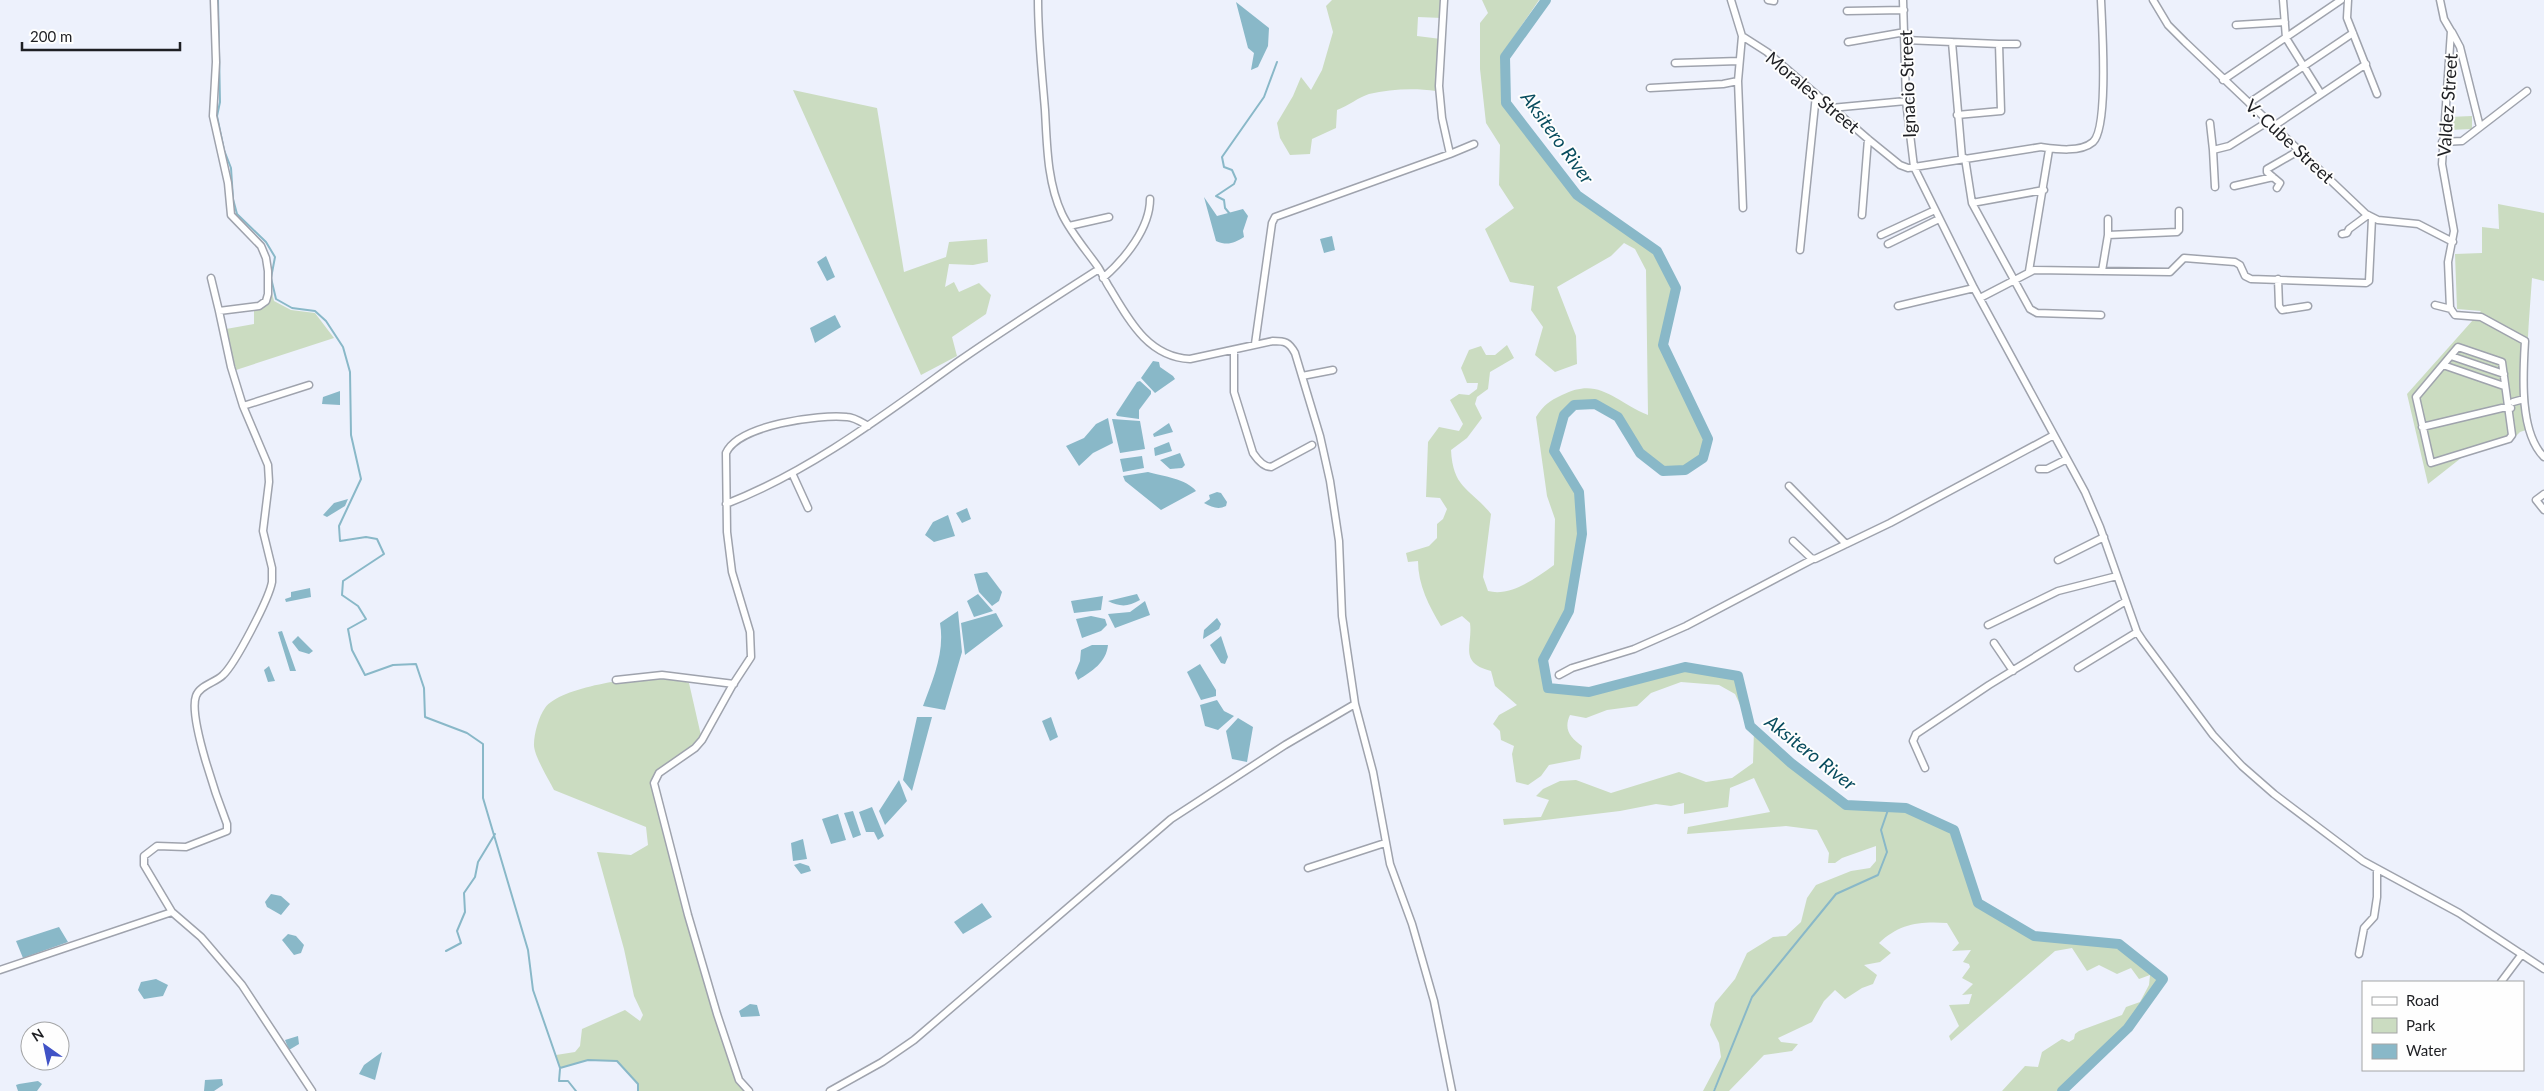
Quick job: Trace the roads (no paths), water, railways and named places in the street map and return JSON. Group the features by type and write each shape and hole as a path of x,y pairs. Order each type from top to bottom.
{"street":[{"path":"214,0 216,62 213,116 228,183 231,215 261,246 266,258 268,279 266,301 259,306 219,311"},
{"path":"1038,0 1038,43 1050,172 1062,214 1100,269 1103,278 1137,331 1147,341 1166,354 1190,359 1255,344 1284,341 1290,344 1320,436 1331,490 1339,541 1342,616 1355,704 1373,772 1385,843 1390,864 1412,924 1434,1001 1452,1091"},
{"path":"1444,0 1439,86 1442,118 1450,154"},
{"path":"1731,0 1742,36 1738,81 1743,208"},
{"name":"Ignacio Street","path":"1903,0 1906,101 1914,167 1974,288 2084,492 2104,536 2137,632 2208,728 2232,756 2288,806 2346,850 2459,913 2544,969"},
{"path":"1914,167 2041,147 2049,150 2083,147 2097,137 2103,84 2101,0"},
{"name":"V. Cube Street","path":"2153,0 2168,24 2223,80 2370,217"},
{"path":"2283,0 2286,38 2321,94"},
{"path":"2223,80 2341,0"},
{"path":"2348,0 2347,18 2377,94"},
{"name":"Valdez Street","path":"2440,0 2444,19 2451,31 2442,142 2442,164 2453,221 2453,242 2448,262 2451,309"},
{"path":"1848,11 1904,10"},
{"path":"2236,25 2285,22"},
{"path":"2451,31 2460,47 2480,127"},
{"path":"1848,42 1905,32"},
{"path":"2249,103 2352,33"},
{"name":"Morales Street","path":"1742,36 1767,52 1900,165 1908,168 1914,167"},
{"path":"1905,40 2017,44"},
{"path":"1952,42 1957,115 1972,203 2014,280 2034,312 2101,315"},
{"path":"1957,115 2001,111 1999,44"},
{"path":"1675,63 1739,61"},
{"path":"2213,150 2229,146 2272,124 2366,64"},
{"path":"1650,88 1723,84 1738,81"},
{"path":"2442,142 2457,143 2527,92"},
{"path":"1800,250 1816,95"},
{"path":"1831,108 1906,101"},
{"path":"2210,123 2215,187"},
{"path":"1862,215 1868,139"},
{"path":"1255,344 1272,223 1275,217 1474,144"},
{"path":"2029,271 2044,190 2049,150"},
{"path":"2277,188 2280,183 2267,169 2300,150"},
{"path":"2234,186 2273,177"},
{"path":"1972,203 2044,190"},
{"path":"1103,278 1125,256 1146,220 1150,198"},
{"path":"1880,234 1935,210"},
{"path":"2108,235 2176,232 2179,230 2179,211"},
{"path":"1069,226 1109,217"},
{"path":"2342,234 2347,233 2349,229 2370,217 2418,224 2453,242"},
{"path":"1980,298 2029,271 2170,272 2184,258 2210,259 2238,264 2245,276 2251,279 2348,284 2368,282 2370,217"},
{"path":"2102,271 2108,235 2108,218"},
{"path":"1888,244 1939,219"},
{"path":"726,504 751,494 792,473 868,426 1003,330 1100,269"},
{"path":"211,278 231,366 243,406 268,465 269,482 263,531 272,568 272,582 234,661 223,676 199,690 195,697 208,771 227,824 227,831 186,847 157,846 144,856 144,865 172,912 201,937 242,985 312,1091"},
{"path":"2278,280 2279,306 2282,310 2308,306"},
{"path":"1898,306 1974,288"},
{"path":"2435,305 2451,309 2455,315 2481,318 2524,341 2525,402 2532,440 2544,456"},
{"path":"2459,347 2502,362 2512,435 2509,438 2432,463 2416,397 2451,356 2459,347"},
{"path":"1234,350 1234,392 1253,453 1265,466 1271,467 1312,445"},
{"path":"2451,356 2504,374"},
{"path":"2443,365 2504,386"},
{"path":"1302,376 1333,370"},
{"path":"243,406 309,385"},
{"path":"2422,427 2525,402"},
{"path":"749,1091 739,1080 717,1014 688,915 654,783 659,773 695,748 702,740 746,666 752,648 750,632 732,572 726,504 726,453 729,446 745,434 773,425 833,417 848,417 868,426"},
{"path":"1559,675 1572,668 1634,649 1686,626 1812,559 1924,505 2054,436"},
{"path":"2038,469 2047,469 2067,460"},
{"path":"792,473 808,508"},
{"path":"1789,486 1846,544"},
{"path":"2544,494 2536,500 2544,510"},
{"path":"2058,560 2104,536"},
{"path":"1793,541 1812,559"},
{"path":"1988,625 2058,591 2117,576"},
{"path":"1925,768 1913,741 1916,734 2126,601"},
{"path":"2078,668 2137,632"},
{"path":"1994,642 2013,671"},
{"path":"616,680 662,675 734,684"},
{"path":"830,1091 882,1062 914,1040 1071,903 1185,809 1355,704"},
{"path":"1308,868 1385,843"},
{"path":"2359,954 2364,928 2374,917 2377,897 2377,869"},
{"path":"0,970 172,912"},
{"path":"2502,981 2522,954"}],"water":[{"path":"1236,2 1269,28 1268,46 1258,67 1251,70 1254,53 1248,48"},
{"path":"1204,197 1217,216 1243,209 1248,216 1243,231 1244,237 1231,243 1216,241"},
{"path":"1332,236 1335,250 1324,253 1320,239"},
{"path":"826,256 835,277 827,281 817,262"},
{"path":"835,315 841,327 815,343 810,328"},
{"path":"1153,361 1159,362 1160,367 1175,379 1155,393 1141,378"},
{"path":"1140,381 1151,391 1151,394 1139,410 1139,419 1117,416 1116,414 1137,382"},
{"path":"340,391 340,405 322,404 323,397"},
{"path":"1108,418 1113,443 1093,453 1079,466 1066,446 1084,438 1096,424"},
{"path":"1112,419 1140,421 1145,449 1120,453"},
{"path":"1169,423 1173,432 1154,437 1153,434"},
{"path":"1169,442 1172,451 1155,456 1154,448"},
{"path":"1180,453 1185,465 1182,468 1170,469 1160,460"},
{"path":"1142,456 1144,468 1123,472 1120,459"},
{"path":"1148,472 1181,481 1196,491 1161,510 1125,481 1123,476"},
{"path":"1217,492 1221,493 1227,502 1226,506 1218,508 1204,503 1210,499 1209,495"},
{"path":"348,499 345,506 327,517 323,515 334,503"},
{"path":"967,508 971,519 962,523 956,513"},
{"path":"948,515 955,536 934,542 925,535 933,522"},
{"path":"987,572 1002,592 999,601 992,606 979,592 974,574"},
{"path":"310,588 311,597 286,602 285,599 291,597 291,592"},
{"path":"978,594 993,611 974,617 967,601"},
{"path":"1137,594 1140,600 1128,605 1120,605 1108,601"},
{"path":"1103,596 1101,610 1074,613 1071,601"},
{"path":"1145,601 1150,615 1115,628 1108,614 1130,612"},
{"path":"958,611 962,652 945,710 923,706 934,676 939,655 941,644 940,623"},
{"path":"996,613 1003,626 965,655 961,623"},
{"path":"1091,616 1105,619 1107,625 1101,631 1082,638 1076,619"},
{"path":"1217,618 1221,624 1219,629 1203,639 1204,630"},
{"path":"282,631 296,671 290,671 278,632"},
{"path":"298,636 313,651 309,654 299,651 292,642"},
{"path":"1221,636 1228,657 1225,664 1221,663 1210,645"},
{"path":"1092,645 1108,645 1107,651 1101,662 1093,670 1078,680 1075,673 1080,661 1081,650"},
{"path":"1200,664 1216,690 1216,696 1201,700 1187,672"},
{"path":"269,666 275,681 268,682 264,670"},
{"path":"1217,700 1224,711 1234,716 1218,730 1205,726 1200,705"},
{"path":"917,717 932,717 912,791 903,780"},
{"path":"1051,717 1058,737 1050,741 1042,721"},
{"path":"1238,718 1253,727 1247,762 1232,759 1226,731"},
{"path":"899,780 907,801 885,825 879,811"},
{"path":"872,807 884,836 878,840 874,832 866,832 859,812"},
{"path":"853,811 861,835 853,838 844,813"},
{"path":"838,814 846,840 831,844 822,819"},
{"path":"803,839 807,859 793,861 791,843"},
{"path":"800,863 809,866 811,871 801,874 794,865"},
{"path":"271,894 281,896 290,904 281,915 267,907 265,902"},
{"path":"982,903 992,917 963,934 954,922"},
{"path":"59,927 68,942 23,958 16,941"},
{"path":"288,934 296,936 304,945 301,953 294,955 282,940"},
{"path":"156,979 168,985 163,996 144,999 138,990 141,982"},
{"path":"750,1004 757,1005 760,1016 741,1017 739,1011"},
{"path":"298,1036 299,1044 289,1050 285,1040"},
{"path":"382,1052 375,1080 359,1074 364,1065"},
{"path":"222,1079 223,1085 214,1091 204,1091 205,1080"},
{"path":"38,1081 42,1084 37,1091 18,1091 16,1085 19,1084"}],"waterway":[{"path":"218,0 220,102 217,116 224,150 231,168 233,199 237,214 266,242 275,257 271,278 276,299 292,308 315,311 326,321 343,347 350,372 351,435 361,479 339,526 340,541 366,537 377,539 384,554 343,581 342,595 358,606 366,619 348,629 352,650 365,675 393,665 416,664 424,688 425,717 467,733 483,744 483,798 528,950 533,990 560,1068 588,1060 617,1061 638,1084 638,1091"},
{"name":"Aksitero River","path":"1546,0 1505,57 1506,103 1577,195 1657,251 1676,288 1663,345 1708,439 1703,458 1685,470 1663,471 1640,453 1618,417 1595,404 1574,405 1564,415 1554,451 1579,492 1582,534 1569,611 1543,660 1548,688 1589,692 1685,667 1738,676 1750,726 1791,763 1846,805 1906,808 1954,830 1978,903 2034,936 2119,944 2163,979 2128,1028 2062,1091"},
{"path":"1230,214 1225,208 1224,200 1216,196 1234,184 1236,179 1232,170 1224,167 1222,157 1264,97 1277,62"},
{"path":"1714,1091 1752,997 1836,894 1878,875 1887,852 1881,830 1889,807"},
{"path":"446,951 461,943 457,931 465,912 464,893 475,877 478,862 495,834"},
{"path":"560,1069 559,1081 568,1081 576,1091"}]}
